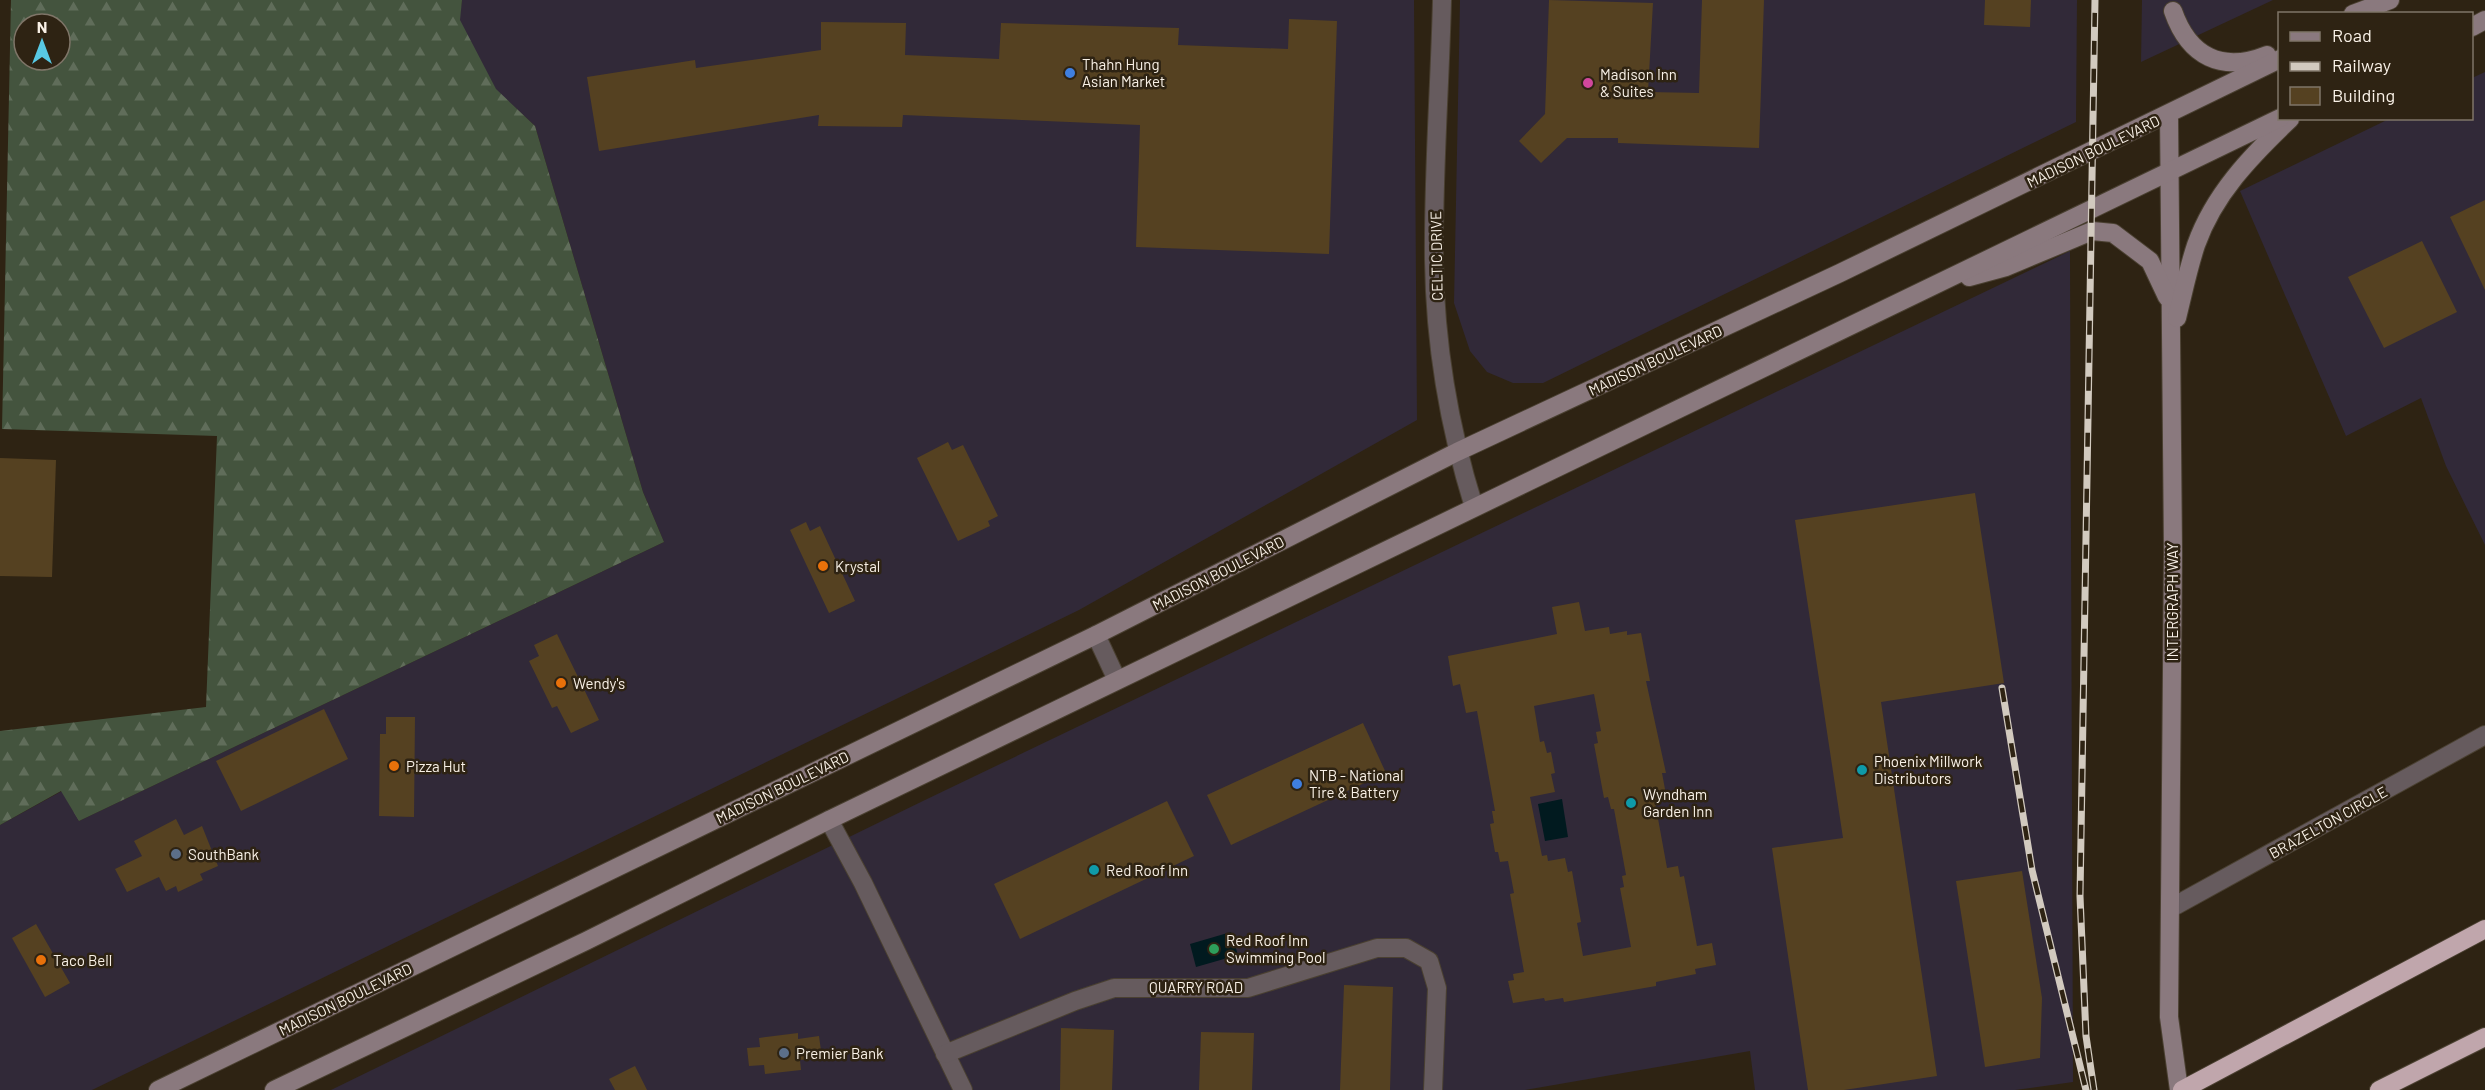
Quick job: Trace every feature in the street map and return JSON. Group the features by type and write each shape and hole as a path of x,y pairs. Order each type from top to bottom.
{"highway":[{"path":"2181,1090 2485,929"},
{"path":"2379,1090 2485,1037"}],"main road":[{"path":"2359,12 2390,0"},
{"path":"2375,12 2398,0"},
{"path":"2173,11 2179,29 2190,45 2210,57 2234,64 2252,61 2278,50"},
{"name":"MADISON BOULEVARD","path":"158,1090 1096,635 1457,452 1840,273 2278,60"},
{"name":"INTERGRAPH WAY","path":"2169,114 2171,343 2169,1017 2181,1090"},
{"path":"274,1090 595,937 829,820 1726,384 1863,322 1921,290 2278,119"},
{"path":"2171,343 2196,244 2212,211 2234,176 2288,120"},
{"path":"1921,290 2006,267 2092,231 2113,233 2150,261 2170,303"}],"street":[{"name":"CELTIC DRIVE","path":"1442,0 1434,261 1445,382 1457,452 1474,507"},
{"path":"1096,635 1118,680"},
{"name":"BRAZELTON CIRCLE","path":"2171,908 2485,735"},
{"path":"829,820 863,883 963,1090"},
{"name":"QUARRY ROAD","path":"945,1054 1075,1001 1114,988 1152,986 1248,988 1377,948 1406,948 1429,961 1437,988 1434,1090"}],"shaded area":[{"path":"462,0 1414,0 1417,420 1079,610 92,1090 0,1090 0,825 62,791 79,821 664,542 643,492 535,126 496,90 459,20"},
{"path":"1460,0 2077,0 2076,122 1543,383 1513,383 1487,372 1470,351 1454,303"},
{"path":"2142,0 2273,0 2141,62"},
{"path":"2485,72 2485,545 2446,466 2421,398 2346,436 2240,191 2387,120 2473,120 2473,78"},
{"path":"2070,251 2073,1082 2015,1090 1755,1090 1750,1051 1525,1090 331,1090 925,800"}],"green space":[{"path":"11,0 462,0 460,20 496,89 535,126 643,492 664,542 79,821 61,791 0,825 0,731 206,707 217,436 2,429"}],"water":[{"path":"1562,799 1568,837 1545,841 1538,804"},
{"name":"Red Roof Inn Swimming Pool","path":"1231,932 1238,955 1196,967 1190,944"}],"building":[{"name":"Madison Inn & Suites","path":"1549,0 1653,3 1648,92 1699,93 1702,0 1764,0 1759,148 1618,143 1618,138 1567,138 1541,163 1519,141 1545,114"},
{"path":"1985,0 2031,0 2030,27 1984,25"},
{"path":"1289,19 1337,21 1329,254 1136,247 1140,125 903,115 902,127 818,126 819,115 599,151 587,77 695,60 696,68 821,50 821,22 906,23 905,55 999,59 1001,23 1179,28 1178,45 1288,49"},
{"path":"2485,200 2485,290 2450,217"},
{"path":"2422,241 2457,312 2384,348 2348,277"},
{"path":"948,442 952,450 963,445 998,516 988,521 990,526 958,541 917,458"},
{"path":"0,458 56,460 52,577 0,576"},
{"name":"Phoenix Millwork Distributors","path":"1975,493 2004,683 1881,702 1937,1076 1844,1090 1808,1090 1772,848 1843,838 1795,520"},
{"name":"Krystal","path":"806,522 810,531 820,526 855,601 829,613 790,530"},
{"name":"Wyndham Garden Inn","path":"1579,602 1585,631 1609,627 1610,634 1627,631 1627,635 1641,633 1650,681 1646,681 1666,773 1662,773 1667,800 1655,802 1667,868 1678,866 1680,877 1684,876 1697,946 1712,943 1716,965 1695,969 1696,974 1656,982 1656,986 1564,1002 1563,998 1545,1001 1544,998 1513,1003 1508,981 1514,980 1513,974 1524,972 1510,894 1514,893 1508,861 1500,862 1498,852 1495,852 1490,824 1494,823 1492,811 1495,811 1477,711 1466,713 1460,684 1453,686 1448,656 1557,634 1552,607","holes":["1594,694 1601,731 1596,732 1598,743 1594,744 1604,798 1608,797 1611,809 1614,809 1626,875 1622,876 1624,887 1620,888 1631,947 1583,956 1577,923 1581,922 1572,871 1568,872 1565,858 1548,861 1547,855 1542,856 1530,797 1555,792 1551,774 1555,773 1551,752 1547,753 1544,741 1540,742 1534,706"]},
{"name":"Wendy's","path":"557,634 599,720 571,733 557,706 552,708 529,661 539,656 534,645"},
{"path":"324,709 348,759 241,811 216,761"},
{"name":"Pizza Hut","path":"386,717 415,717 414,817 379,816 380,734 386,734"},
{"name":"NTB - National Tire & Battery","path":"1363,723 1386,773 1231,845 1207,795"},
{"name":"Red Roof Inn","path":"1167,801 1194,856 1020,939 994,884"},
{"name":"SouthBank","path":"176,819 184,835 202,826 218,866 200,874 203,880 178,892 176,886 166,891 159,877 127,892 115,869 142,856 134,841"},
{"path":"2022,871 2042,998 2040,1058 1985,1067 1956,881"},
{"name":"Taco Bell","path":"36,924 70,983 45,997 12,938"},
{"path":"1344,985 1393,987 1390,1090 1340,1090"},
{"path":"1061,1028 1114,1030 1112,1090 1060,1090"},
{"path":"1201,1032 1254,1033 1252,1090 1199,1090"},
{"name":"Premier Bank","path":"798,1033 798,1039 819,1036 822,1058 800,1060 801,1070 765,1074 764,1065 749,1066 747,1048 760,1047 759,1038"},
{"path":"635,1066 647,1090 615,1090 609,1079"}],"railway":[{"path":"2094,1090 2086,1036 2080,896 2095,0"},
{"path":"2002,688 2032,870 2086,1090"}],"place":[{"name":"Thahn Hung Asian Market","path":"1070,73"},
{"name":"Madison Inn & Suites","path":"1588,83"},
{"name":"Krystal","path":"823,566"},
{"name":"Wendy's","path":"561,683"},
{"name":"Pizza Hut","path":"394,766"},
{"name":"Phoenix Millwork Distributors","path":"1862,770"},
{"name":"NTB - National Tire & Battery","path":"1297,784"},
{"name":"Wyndham Garden Inn","path":"1631,803"},
{"name":"SouthBank","path":"176,854"},
{"name":"Red Roof Inn","path":"1094,870"},
{"name":"Red Roof Inn Swimming Pool","path":"1214,949"},
{"name":"Taco Bell","path":"41,960"},
{"name":"Premier Bank","path":"784,1053"}]}
